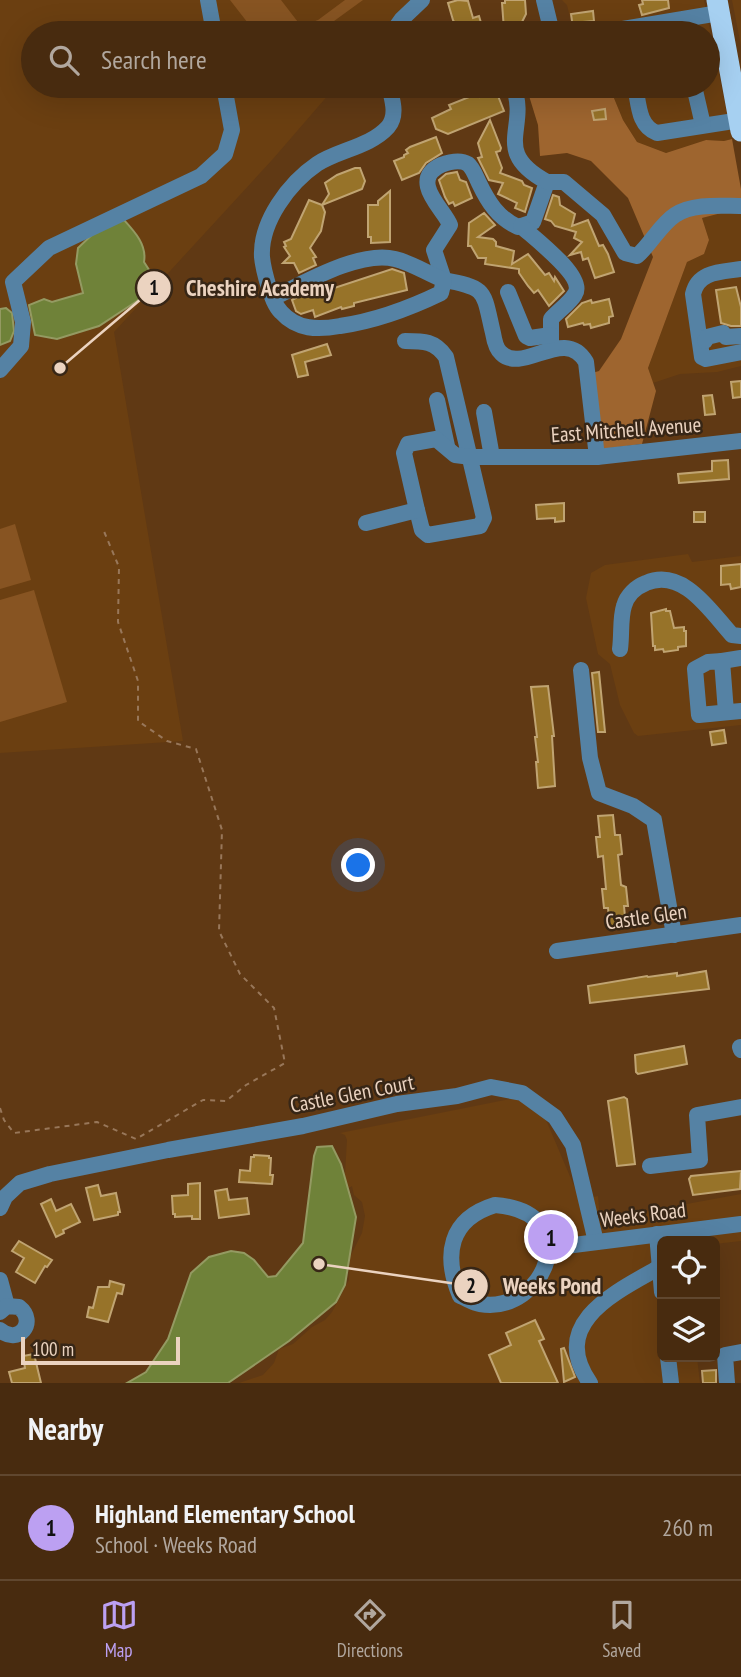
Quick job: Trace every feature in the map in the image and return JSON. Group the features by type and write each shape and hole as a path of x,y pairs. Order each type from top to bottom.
{"highway":[{"path":"718,7 740,120"}],"street":[{"path":"208,0 212,21"},
{"path":"401,21 422,0"},
{"path":"544,0 549,21"},
{"path":"654,21 718,7"},
{"path":"0,370 21,346 23,322 6,284 49,248 201,176 225,155 232,130 226,98"},
{"path":"391,98 393,116 389,126 368,140 320,162 306,172 278,204 264,239 262,257 279,310 290,321 303,327 321,330 353,324 418,305 441,293 444,280 434,250 450,225 448,218 436,206 428,183 430,174 439,166 461,161 470,165 496,213 508,223 521,226 576,280 578,288 575,295 551,319 551,342"},
{"path":"516,98 519,107 514,131 521,165 547,181 564,182 603,215 625,253 637,256 675,214 699,207 741,206"},
{"path":"638,98 643,123 648,130 657,134 740,120"},
{"path":"697,98 703,125"},
{"path":"521,226 533,222 547,181"},
{"path":"273,298 334,270 376,258 394,258 444,280 471,285 480,290 501,354 511,358 523,358 551,342"},
{"path":"741,269 709,275 695,285 693,295 702,341 700,352 706,359 741,352"},
{"path":"508,292 526,335 568,348 581,354 586,362 597,457"},
{"path":"702,341 723,333 733,336"},
{"path":"405,341 427,341 440,348 446,357 471,457 484,518 480,526 428,536 422,530 404,453 408,444 436,439 455,455 471,457"},
{"path":"437,400 447,446"},
{"path":"484,412 492,457"},
{"name":"East Mitchell Avenue","path":"471,457 597,457 741,441"},
{"path":"366,523 417,510"},
{"path":"620,649 623,607 638,587 658,579 677,583 694,593 732,635 741,636"},
{"path":"722,661 734,712 699,715 695,668 708,662 741,658"},
{"path":"581,670 590,758 599,793 633,806 654,820 674,935"},
{"name":"Castle Glen","path":"558,951 741,925"},
{"name":"Castle Glen Court","path":"0,1208 5,1197 20,1184 50,1174 303,1126 397,1104 457,1096 491,1087 522,1093 555,1117 573,1145 596,1242"},
{"path":"650,1166 699,1160 697,1115 741,1107"},
{"path":"495,1205 514,1206 531,1215 544,1230 550,1248 547,1266 537,1281 523,1294 502,1303 481,1304 460,1296 450,1270 453,1240 461,1226 477,1211 495,1205"},
{"name":"Weeks Road","path":"550,1248 741,1224"},
{"path":"590,1383 576,1354 576,1340 583,1322 620,1289 657,1269"},
{"path":"0,1280 4,1309 13,1306 24,1311 27,1316 26,1328 22,1332 11,1336 0,1330"},
{"path":"727,1383 725,1355 741,1352"},
{"path":"669,1362 671,1383"}],"path":[{"path":"0,1108 4,1120 14,1133 97,1122 136,1139 203,1100 226,1101 246,1085 285,1063 274,1008 240,974 219,931 222,830 196,749 167,741 138,721 138,681 118,622 119,567 103,529"}],"shaded area":[{"path":"0,0 412,0 394,21 21,21 21,98 326,98 114,332 183,741 0,753"},
{"path":"230,0 281,0 297,21 246,21"},
{"path":"345,0 363,0 334,21 315,21"},
{"path":"562,0 704,0 708,21 571,21 567,5"},
{"path":"732,0 741,0 741,46"},
{"path":"720,79 732,139 706,140 666,153 637,142 623,120 614,98 720,98"},
{"path":"530,98 614,98 623,120 637,142 666,153 706,140 732,139 741,189 741,208 702,218 709,240 704,254 687,262 648,368 656,391 642,444 603,449 592,373 599,371 621,339 653,257 628,198 591,161 567,153 540,156 538,125"},
{"path":"741,208 741,366 717,372 680,374 653,383 648,368 687,262 704,254 709,240 702,218"},
{"path":"124,220 139,239 144,250 144,262 157,282 137,301 99,326 57,339 35,335 29,305 44,299 52,302 83,293 76,264 78,248 98,229"},
{"path":"6,308 12,313 14,331 10,341 0,345 0,309"},
{"path":"15,524 31,580 0,589 0,529"},
{"path":"688,554 692,562 741,556 741,725 638,736 620,705 610,664 598,654 586,598 591,573 605,565"},
{"path":"34,590 67,702 0,722 0,600"},
{"path":"535,1094 580,1200 598,1196 600,1220 741,1194 741,1241 720,1243 720,1236 657,1236 657,1362 698,1362 700,1383 239,1383 263,1375 274,1363 279,1349 293,1344 312,1327 325,1320 349,1280 350,1257 362,1233 365,1216 362,1202 354,1195 352,1186 331,1199 345,1174 347,1140 345,1135 340,1133"},
{"path":"332,1146 341,1164 356,1217 345,1285 336,1302 289,1341 228,1383 127,1383 146,1372 168,1339 191,1273 209,1257 231,1251 244,1253 254,1260 268,1277 276,1276 303,1243 317,1147"}],"building":[{"path":"505,0 525,0 526,14 522,21 503,21 502,3 505,3"},
{"path":"642,0 668,0 669,8 642,15 639,5 643,4"},
{"path":"468,1 473,18 479,16 480,21 454,21 448,3"},
{"path":"593,11 594,21 572,21 571,14"},
{"path":"466,98 499,98 504,111 448,134 436,129 432,118 451,109 449,105"},
{"path":"605,109 606,119 594,120 592,111"},
{"path":"490,120 501,148 496,152 502,168 500,173 532,188 525,212 515,208 517,203 498,194 503,183 489,180 478,158 482,157 478,143"},
{"path":"436,137 442,153 426,163 419,173 402,180 394,161 404,157 410,147"},
{"path":"360,168 365,181 362,189 322,205 329,194 325,183 337,175"},
{"path":"457,172 460,180 466,182 472,198 455,206 453,202 449,204 439,180 446,174"},
{"path":"390,191 390,242 371,243 371,237 368,237 368,205 378,205 378,201"},
{"path":"553,195 559,197 560,205 575,214 572,226 588,220 599,246 603,245 608,254 614,272 595,278 588,258 583,260 581,252 570,255 582,242 574,238 576,232 555,226 545,219"},
{"path":"309,200 322,205 325,212 321,231 310,248 316,257 313,258 316,265 299,273 294,263 283,263 290,256 284,242 291,239"},
{"path":"484,213 495,225 478,237 493,239 496,246 514,251 512,264 528,254 545,275 549,273 554,281 555,277 564,291 549,306 538,290 534,293 528,286 519,269 485,264 486,258 478,258 471,246 468,246 469,223"},
{"path":"392,269 404,273 407,290 354,303 354,306 341,307 315,317 313,310 301,314 296,311 292,300 303,294 307,297"},
{"path":"736,287 741,307 741,326 731,326 721,323 716,290"},
{"path":"609,299 613,316 609,317 609,323 591,328 590,324 583,323 568,327 566,319 582,303"},
{"path":"327,344 331,355 305,362 308,375 298,377 292,355"},
{"path":"741,381 741,397 733,398 731,382"},
{"path":"712,395 715,414 705,415 703,396"},
{"path":"728,460 729,479 679,483 678,474 712,471 712,461"},
{"path":"564,503 564,521 555,522 555,518 537,519 536,505"},
{"path":"694,512 705,512 705,522 694,522"},
{"path":"741,564 741,587 731,589 730,584 721,585 721,566"},
{"path":"666,609 670,611 674,628 684,627 686,646 664,652 663,649 655,650 653,646 651,613"},
{"path":"599,672 605,732 598,732 592,673"},
{"path":"548,686 554,736 555,786 538,788 537,737 531,687"},
{"path":"724,730 726,743 712,745 710,732"},
{"path":"613,815 615,835 620,835 622,854 618,855 621,885 626,887 628,906 624,906 626,927 610,928 602,889 606,889 603,856 598,857 596,837 600,837 598,816"},
{"path":"706,971 709,989 590,1003 588,986 647,976 677,973 677,976"},
{"path":"684,1046 687,1064 638,1074 636,1072 635,1055"},
{"path":"624,1097 627,1099 635,1164 617,1166 608,1101"},
{"path":"254,1155 271,1158 272,1184 239,1182 240,1170 250,1171 251,1157"},
{"path":"741,1171 740,1189 693,1195 689,1179 691,1176"},
{"path":"200,1183 200,1219 192,1219 192,1216 175,1217 172,1196 188,1195 188,1184"},
{"path":"98,1185 101,1196 116,1193 120,1212 118,1215 94,1220 86,1188"},
{"path":"227,1189 229,1200 247,1198 249,1214 219,1218 215,1191"},
{"path":"51,1199 56,1211 71,1204 80,1222 63,1230 64,1233 56,1237 41,1204"},
{"path":"19,1241 52,1260 35,1283 16,1272 24,1258 12,1251"},
{"path":"110,1281 124,1285 122,1294 117,1293 108,1322 87,1317 89,1307 93,1308 98,1287 109,1287"},
{"path":"535,1320 544,1339 539,1341 558,1383 501,1383 489,1355 511,1345 506,1333"},
{"path":"564,1348 575,1377 564,1382 561,1349"},
{"path":"34,1354 41,1383 12,1383 9,1372 25,1368 23,1356"},
{"path":"716,1370 716,1383 703,1383 702,1371"}],"place":[{"name":"Cheshire Academy","path":"60,368"},
{"name":"Highland Elementary School","path":"551,1237"},
{"name":"Weeks Pond","path":"319,1264"}]}
